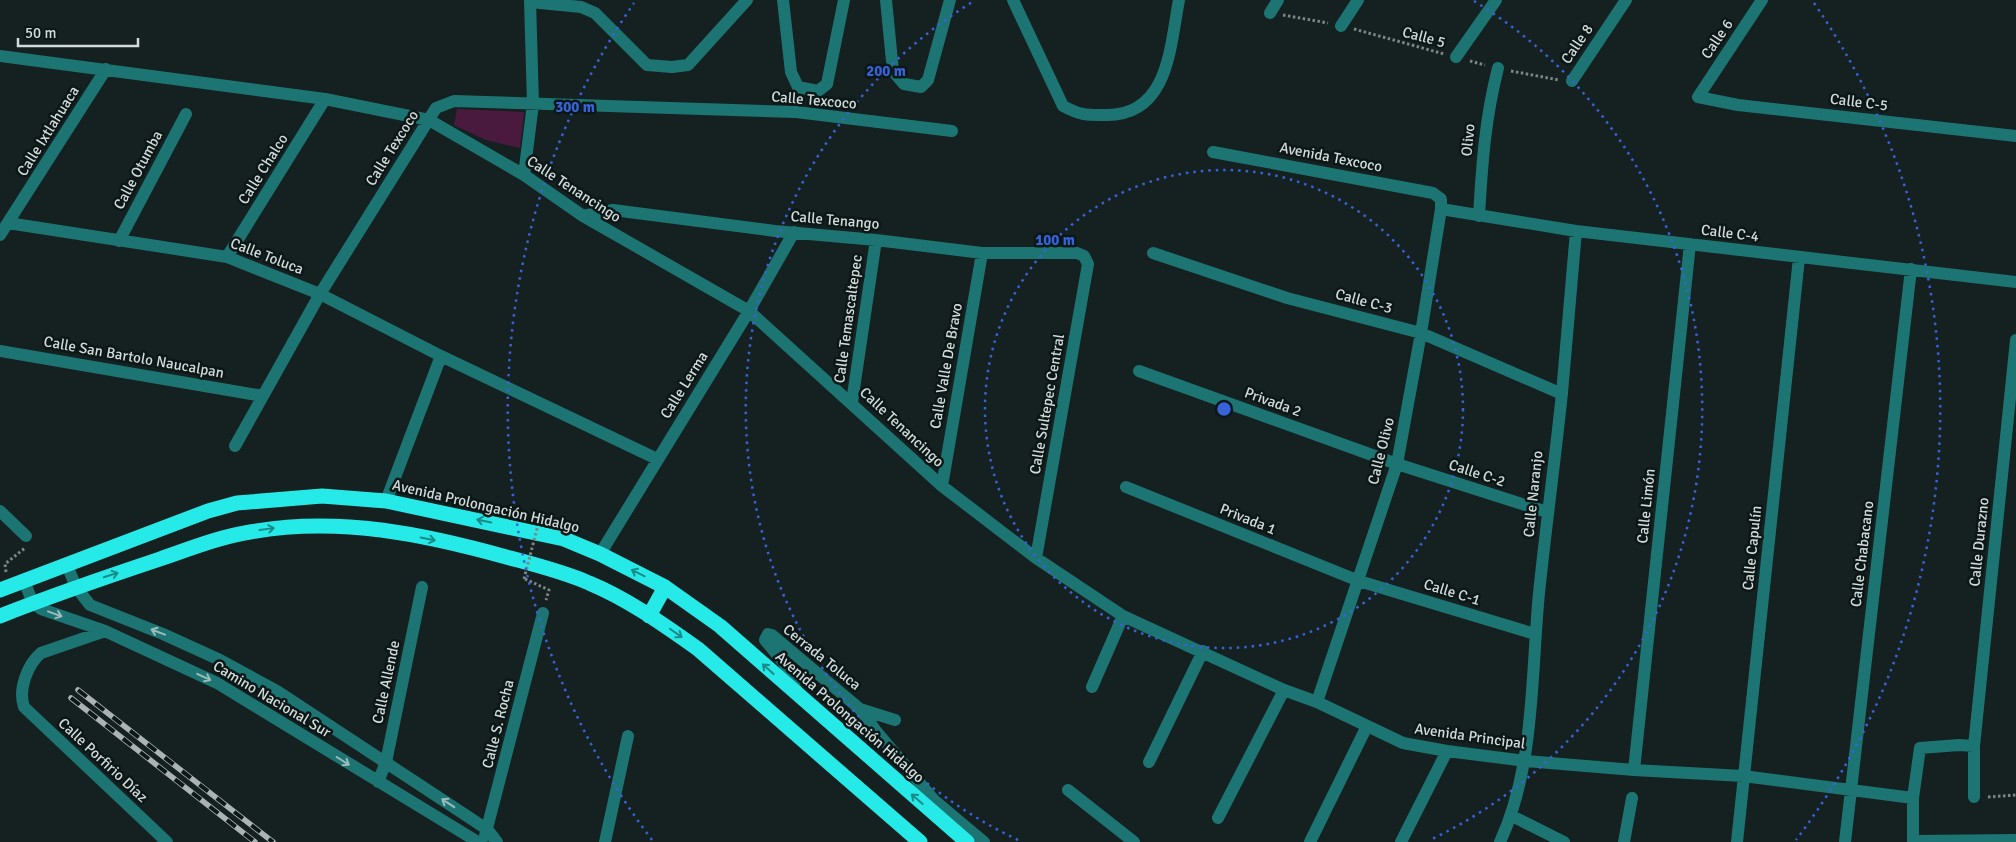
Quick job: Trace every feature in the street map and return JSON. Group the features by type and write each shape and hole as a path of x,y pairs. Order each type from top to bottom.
{"highway":[{"name":"Avenida Prolongación Hidalgo","path":"3,589 166,526 237,503 322,496 386,501 564,539 600,554 666,587 720,626 966,842"},
{"path":"0,616 76,587 218,540 248,532 325,525 381,529 481,550 589,582 619,597 649,616 698,650 920,842"},
{"path":"649,616 666,587"}],"street":[{"path":"524,175 533,104 530,1 580,7 595,13 647,65 672,67 688,65 747,0"},
{"path":"783,0 791,72 798,87 818,91 828,84 844,0"},
{"path":"886,0 893,71 904,84 921,87 928,80 950,0"},
{"path":"1013,0 1063,106 1079,115 1120,115 1145,104 1165,75 1179,0"},
{"path":"1270,13 1278,0"},
{"path":"1341,26 1358,0"},
{"path":"1456,57 1496,0"},
{"name":"Calle 8","path":"1572,81 1626,0"},
{"name":"Calle 6","path":"1698,97 1762,0"},
{"name":"Calle Tenancingo","path":"0,56 325,99 429,120 524,175 583,216 750,310 942,486 1036,558"},
{"name":"Olivo","path":"1479,216 1484,140 1489,104 1498,68"},
{"name":"Calle Ixtlahuaca","path":"0,235 106,69"},
{"name":"Calle C-5","path":"1698,97 1738,105 2016,136"},
{"name":"Calle Chalco","path":"227,257 325,99"},
{"name":"Calle Texcoco","path":"236,446 320,294 436,108 454,101 796,112 952,131"},
{"name":"Calle Otumba","path":"119,241 186,114"},
{"name":"Avenida Texcoco","path":"1213,152 1433,193 1441,204"},
{"name":"Calle C-4","path":"1441,204 1479,216 1576,231 2016,282"},
{"name":"Calle Olivo","path":"1317,702 1397,464 1421,333 1441,204"},
{"name":"Calle Tenango","path":"583,216 613,210 982,253 1077,253 1084,256"},
{"name":"Calle Toluca","path":"8,223 227,257 320,294 441,356 657,460"},
{"name":"Calle Naranjo","path":"1500,842 1512,816 1526,761 1535,634 1547,512 1562,394 1576,231"},
{"name":"Calle Lerma","path":"600,554 750,310 794,232"},
{"name":"Calle Temascaltepec","path":"852,402 876,240"},
{"name":"Calle Limón","path":"1634,770 1690,244"},
{"name":"Calle Valle De Bravo","path":"942,486 982,253"},
{"name":"Calle C-3","path":"1153,253 1287,298 1421,333 1562,394"},
{"name":"Calle Sultepec Central","path":"1036,558 1088,264 1084,256"},
{"name":"Calle Capulín","path":"1737,842 1799,258"},
{"name":"Calle Chabacano","path":"1845,842 1910,270"},
{"name":"Calle Durazno","path":"1974,797 1974,746 2016,340"},
{"name":"Calle San Bartolo Naucalpan","path":"0,351 263,396"},
{"path":"386,501 441,356"},
{"name":"Privada 2","path":"1139,371 1397,464"},
{"name":"Calle C-2","path":"1397,464 1547,512"},
{"name":"Privada 1","path":"1126,487 1359,581"},
{"path":"0,511 26,536"},
{"name":"Avenida Principal","path":"1036,558 1123,616 1284,690 1317,702 1403,743 1447,751 1526,761 1634,770 1743,776 1913,798"},
{"name":"Camino Nacional Sur","path":"67,565 76,587 90,605 163,634 220,660 276,691 488,830 497,842"},
{"path":"24,581 33,603"},
{"name":"Calle C-1","path":"1359,581 1535,634"},
{"name":"Calle Allende","path":"378,782 386,762 422,587"},
{"name":"Camino Nacional Sur","path":"33,603 41,609 105,631 217,683 478,842"},
{"name":"Calle S. Rocha","path":"482,842 488,830 543,613"},
{"path":"1092,687 1123,616"},
{"name":"Calle Porfirio Díaz","path":"105,631 40,653 36,657 22,686 21,698 24,707 167,842"},
{"name":"Cerrada Toluca","path":"798,696 784,663 765,640 768,634 802,658 860,709 895,720"},
{"path":"1149,762 1202,651"},
{"path":"1218,818 1284,690"},
{"path":"860,709 934,800 984,842"},
{"path":"1310,842 1367,726"},
{"path":"605,842 628,736"},
{"path":"1974,746 1959,745 1920,748 1913,798 1913,841 2009,841"},
{"path":"1402,842 1447,751"},
{"path":"1068,790 1134,842"},
{"path":"1624,842 1632,798"},
{"path":"1512,816 1564,842"}],"path":[{"name":"Calle 5","path":"1270,13 1341,26 1498,68 1550,79 1572,81"},
{"path":"539,521 524,579 549,590 543,613"},
{"path":"3,589 5,564 29,546 26,536"},
{"path":"1974,797 2016,795"}],"shaded area":[{"path":"457,109 524,112 520,148 486,140 454,125"}],"railway":[{"path":"78,690 273,842"},
{"path":"71,698 255,842"}]}
